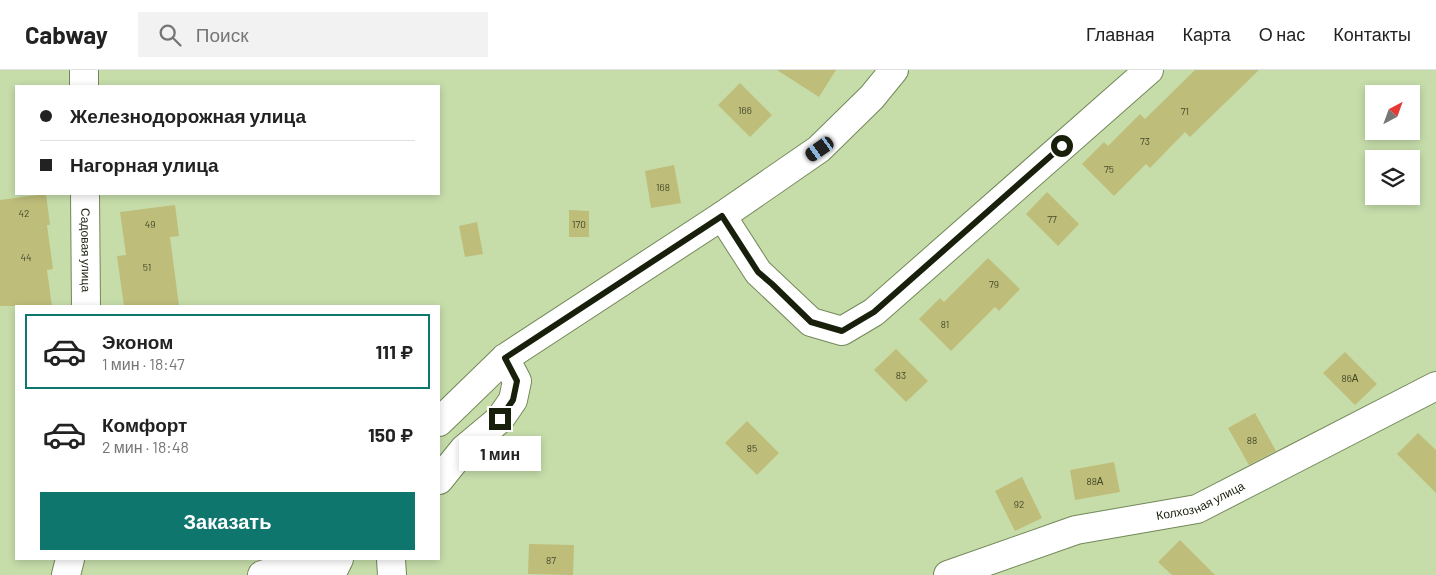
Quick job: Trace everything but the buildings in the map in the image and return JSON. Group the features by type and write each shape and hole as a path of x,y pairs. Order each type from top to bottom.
{"street":[{"path":"84,70 84,85"},
{"path":"440,421 505,358 722,216 820,149 872,97 894,70"},
{"path":"722,216 758,272 811,322 842,331 874,312 1149,70"},
{"name":"Садовая улица","path":"85,195 86,305"},
{"path":"440,479 464,449 500,419 513,400 517,381 505,358"},
{"name":"Колхозная улица","path":"948,575 1076,530 1197,509 1436,386"},
{"path":"66,575 70,560"},
{"path":"391,560 392,575"},
{"path":"262,575 298,564 334,569"}],"route":[{"path":"500,419 513,400 517,381 505,358 722,216 758,272 811,322 842,331 874,312 1062,146"}]}
